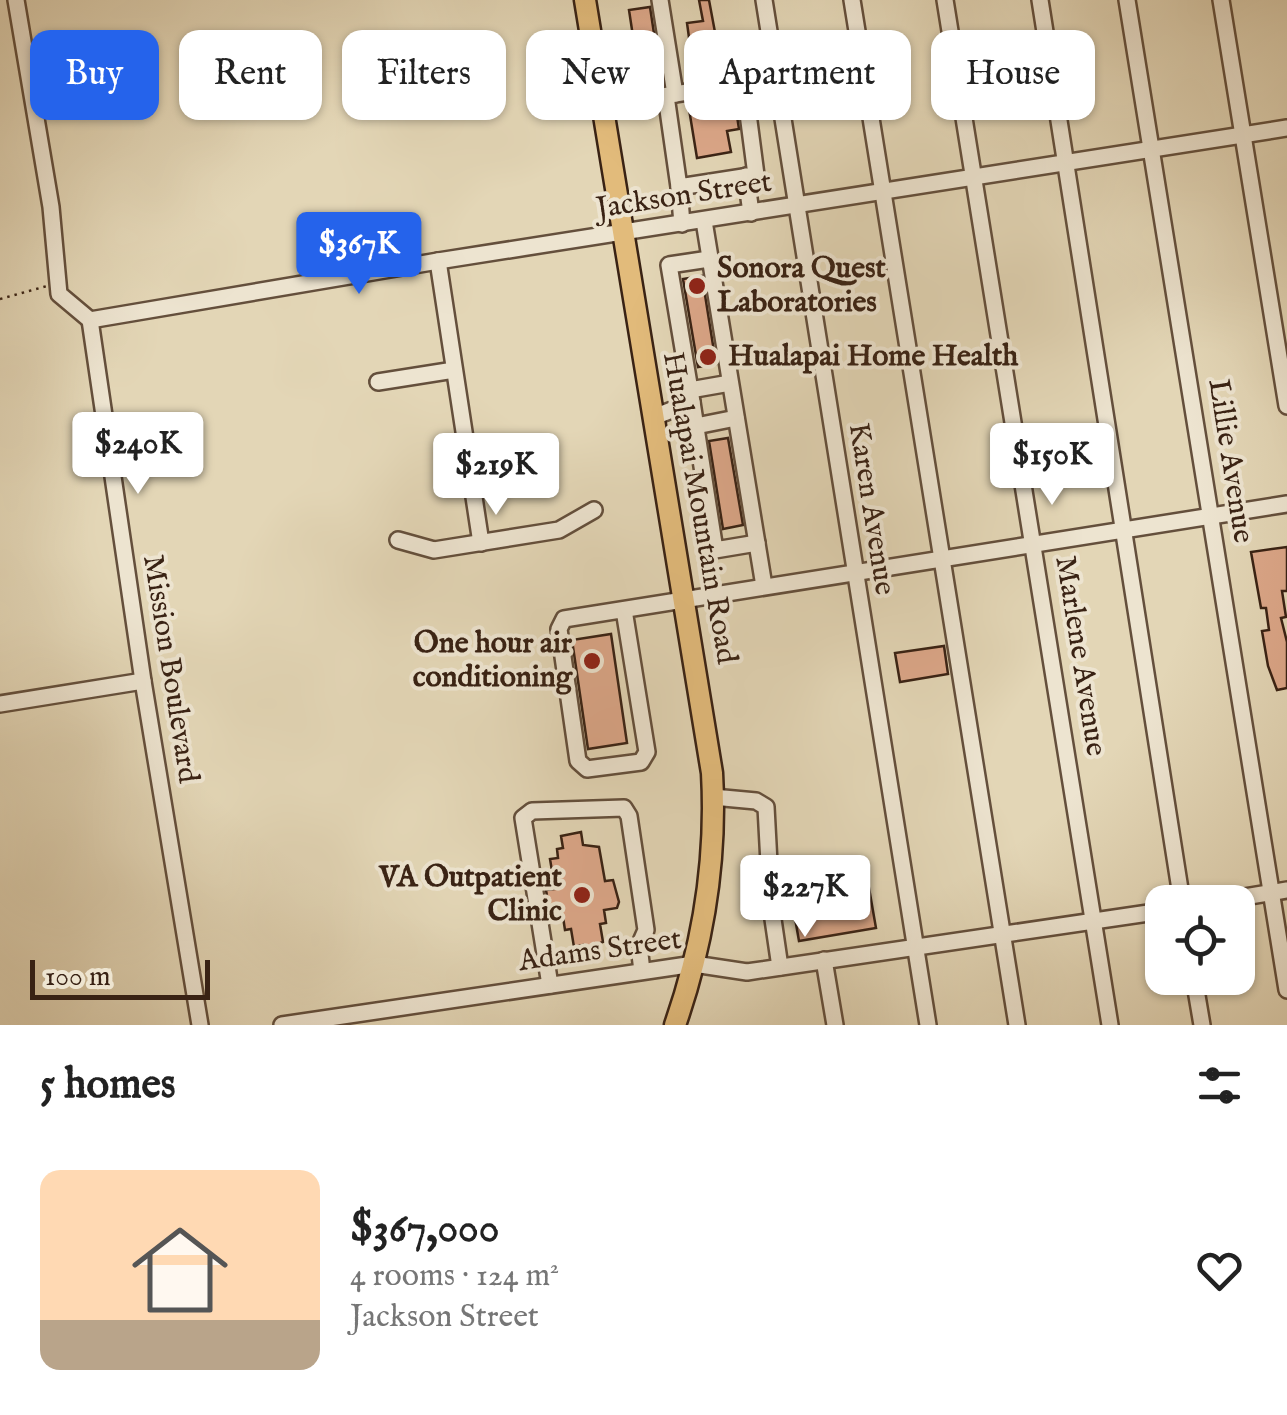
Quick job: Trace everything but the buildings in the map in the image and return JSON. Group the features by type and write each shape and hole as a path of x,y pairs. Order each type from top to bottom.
{"main road":[{"name":"Hualapai Mountain Road","path":"584,0 589,30"},
{"name":"Hualapai Mountain Road","path":"604,120 706,728 713,797 709,899 675,1025"}],"street":[{"path":"16,0 51,207 59,294 90,320"},
{"path":"660,0 682,224"},
{"name":"Karen Avenue","path":"764,0 852,572 928,1025"},
{"path":"852,0 1017,1025"},
{"name":"Marlene Avenue","path":"945,0 1110,1025"},
{"path":"1040,0 1179,885"},
{"name":"Lillie Avenue","path":"1127,0 1212,519 1280,891 1287,990"},
{"path":"1221,0 1287,406"},
{"path":"664,96 744,83 756,175 679,186"},
{"name":"Jackson Street","path":"90,320 438,261 1287,128"},
{"path":"746,176 751,213"},
{"path":"704,221 764,586"},
{"path":"709,259 669,265 715,550 757,543"},
{"path":"438,261 481,543"},
{"name":"Mission Boulevard","path":"90,320 143,681 200,1025"},
{"path":"378,382 454,370"},
{"path":"654,418 691,396 730,383"},
{"path":"696,426 736,418"},
{"path":"624,610 647,752 641,762 587,769 578,761 559,629 564,619 1212,519 1287,504"},
{"path":"398,540 434,550 481,543 559,530 594,510"},
{"path":"0,704 143,681"},
{"path":"713,797 756,801 766,807 780,967"},
{"path":"550,985 523,818 532,811 624,808 629,816 646,930 639,946 642,971"},
{"path":"770,882 853,870"},
{"path":"1255,895 1280,891"},
{"name":"Adams Street","path":"282,1025 694,964 748,972 1145,915"},
{"path":"824,960 834,1025"},
{"path":"1197,995 1202,1025"}],"path":[{"path":"0,299 58,283"}],"place":[{"name":"Sonora Quest Laboratories","path":"697,286"},
{"name":"Hualapai Home Health","path":"708,357"},
{"name":"One hour air conditioning","path":"592,661"},
{"name":"VA Outpatient Clinic","path":"582,895"}]}
